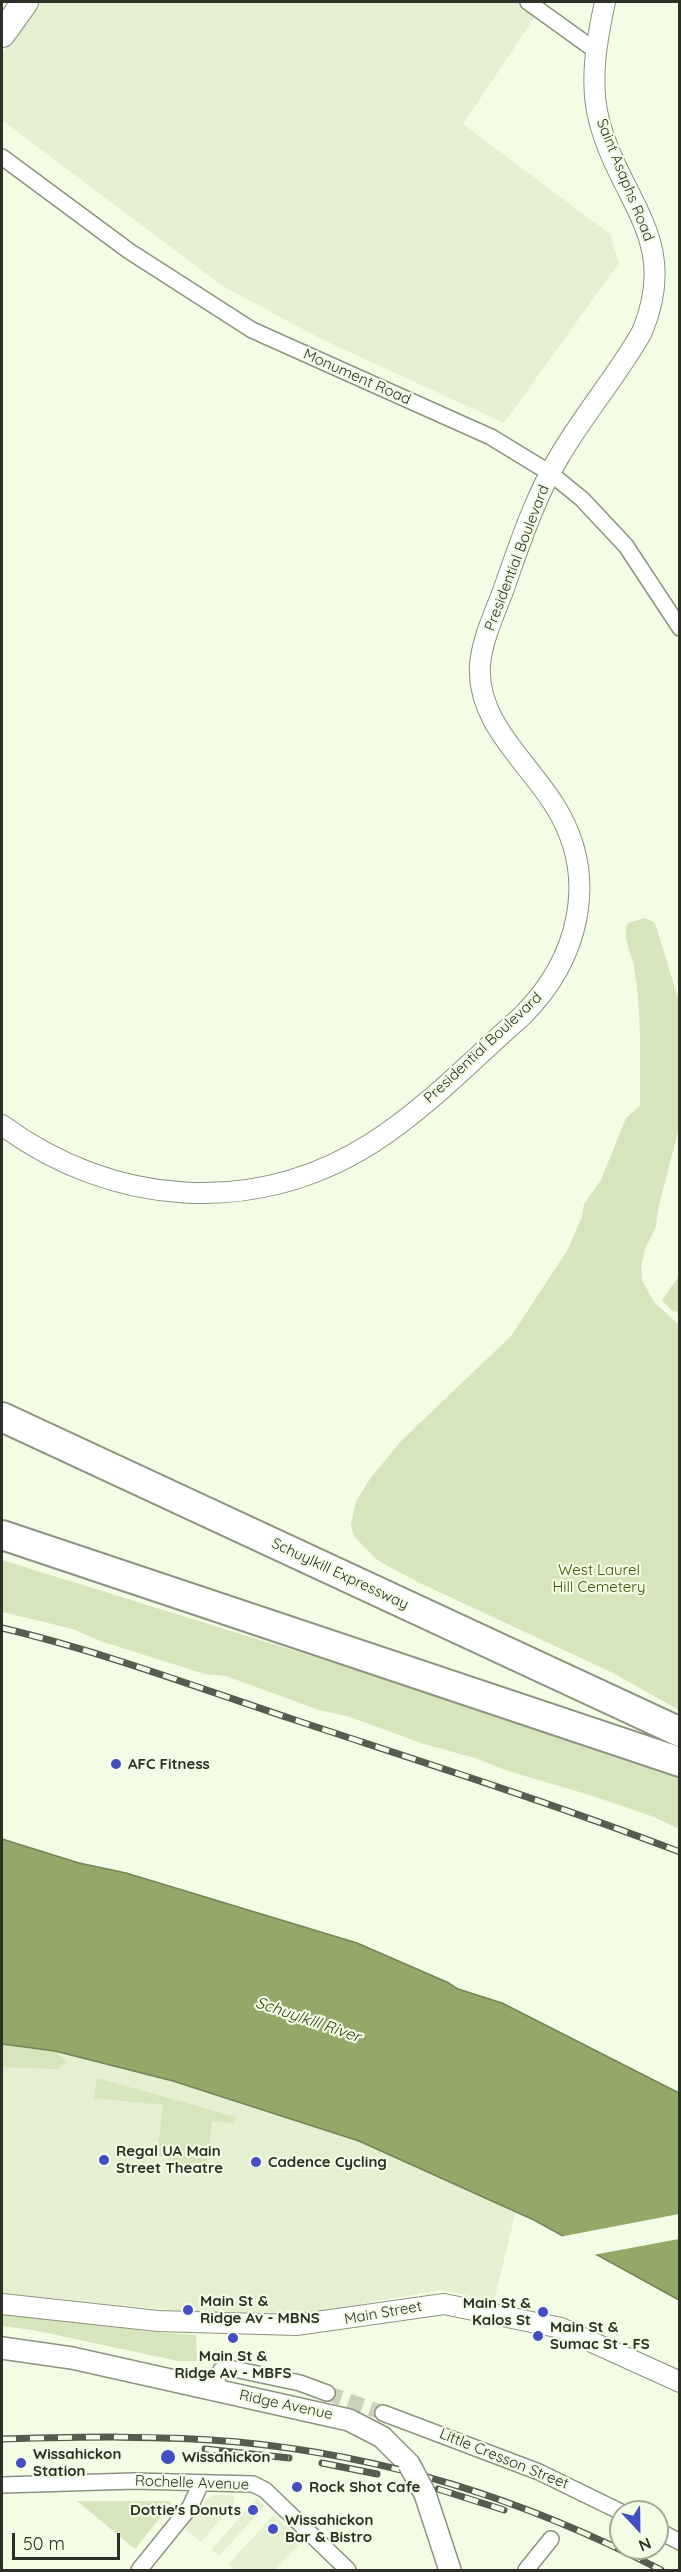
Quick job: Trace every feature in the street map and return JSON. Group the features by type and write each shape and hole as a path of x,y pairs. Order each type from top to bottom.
{"highway":[{"path":"2,34 26,2"},
{"name":"Schuylkill Expressway","path":"2,1417 680,1732"},
{"path":"2,1428 44,1437"},
{"path":"2,1515 170,1592"},
{"path":"2,1535 680,1762"}],"main road":[{"name":"Ridge Avenue","path":"2,2348 72,2358 349,2420 382,2437 409,2464 425,2494 450,2571"}],"street":[{"path":"528,2 597,51"},
{"name":"Saint Asaphs Road","path":"550,473 633,348 648,318 655,290 656,265 651,238 599,121 595,93 597,51 605,2"},
{"name":"Monument Road","path":"2,157 129,251 252,330 491,437 550,473 582,499 626,546 680,628"},
{"name":"Presidential Boulevard","path":"2,1125 60,1161 94,1175 137,1187 196,1193 262,1188 324,1168 372,1143 417,1109 536,1003 558,972 572,939 579,905 577,866 571,841 555,806 508,743 492,715 482,692 480,664 488,634 525,530 550,473"},
{"name":"Main Street","path":"2,2304 158,2321 296,2325 444,2304 561,2328 680,2382"},
{"path":"213,2389 221,2370 229,2368 290,2380 327,2393"},
{"name":"Little Cresson Street","path":"383,2413 539,2472 609,2506"},
{"name":"Rochelle Avenue","path":"2,2485 135,2481 253,2484 260,2486 341,2568"},
{"path":"139,2571 190,2506 201,2483"},
{"path":"526,2571 552,2539"}],"shaded area":[{"path":"40,2 545,2 463,124 610,234 619,263 504,423 321,339 221,285 2,120 2,53"},
{"path":"2,2044 55,2051 173,2081 359,2141 516,2211 494,2301 441,2290 310,2313 187,2312 2,2293"},
{"path":"214,2495 234,2495 234,2503 201,2542 184,2528 208,2498"},
{"path":"257,2498 265,2506 219,2556 211,2550"},
{"path":"274,2515 302,2542 274,2570 236,2570 228,2564"}],"green space":[{"name":"West Laurel Hill Cemetery","path":"645,918 655,923 679,1001 680,1124 658,1209 656,1227 645,1249 641,1268 642,1280 653,1301 679,1325 679,1710 613,1673 386,1565 376,1559 354,1536 351,1525 356,1501 370,1479 400,1442 511,1336 567,1251 582,1217 584,1204 601,1180 626,1118 640,1106 638,1001 626,928 628,923"},
{"path":"679,1276 679,1309 677,1312 672,1311 662,1300"},
{"path":"2,1560 360,1671 679,1779 679,1829 654,1817 593,1796 424,1744 347,1716 319,1710 226,1676 205,1674 100,1641 73,1629 2,1612"},
{"path":"2,2044 55,2051 67,2062 57,2069 2,2067"},
{"path":"97,2078 236,2117 234,2123 212,2121 207,2163 200,2163 199,2166 169,2163 169,2158 157,2156 163,2105 94,2098"},
{"path":"2,2313 125,2326 141,2331 196,2335 197,2361 178,2361 33,2330 2,2326"},
{"path":"77,2501 169,2501 172,2503 135,2549"}],"water":[{"name":"Schuylkill River","path":"2,1839 79,1863 126,1873 357,1943 458,1989 502,2003 679,2093 679,2300 534,2220 359,2141 173,2081 55,2051 2,2044"}],"pier":[{"path":"679,2214 679,2239 593,2255 559,2237"}],"tunnel":[{"path":"327,2393 383,2413"}],"railway":[{"path":"2,1628 75,1647 148,1670 535,1800 680,1852"},
{"path":"2,2439 179,2438 238,2442 348,2458 402,2470 508,2503 611,2545 661,2570"},
{"path":"205,2449 289,2458"},
{"path":"322,2463 377,2474"},
{"path":"438,2489 504,2510"}],"place":[{"name":"AFC Fitness","path":"116,1764"},
{"name":"Regal UA Main Street Theatre","path":"104,2160"},
{"name":"Cadence Cycling","path":"256,2162"},
{"name":"Main St & Ridge Av - MBNS","path":"188,2310"},
{"name":"Main St & Kalos St","path":"543,2312"},
{"name":"Main St & Sumac St - FS","path":"538,2336"},
{"name":"Main St & Ridge Av - MBFS","path":"233,2338"},
{"name":"Wissahickon","path":"168,2457"},
{"name":"Wissahickon Station","path":"21,2463"},
{"name":"Rock Shot Cafe","path":"297,2487"},
{"name":"Dottie's Donuts","path":"253,2510"},
{"name":"Wissahickon Bar & Bistro","path":"273,2529"}]}
